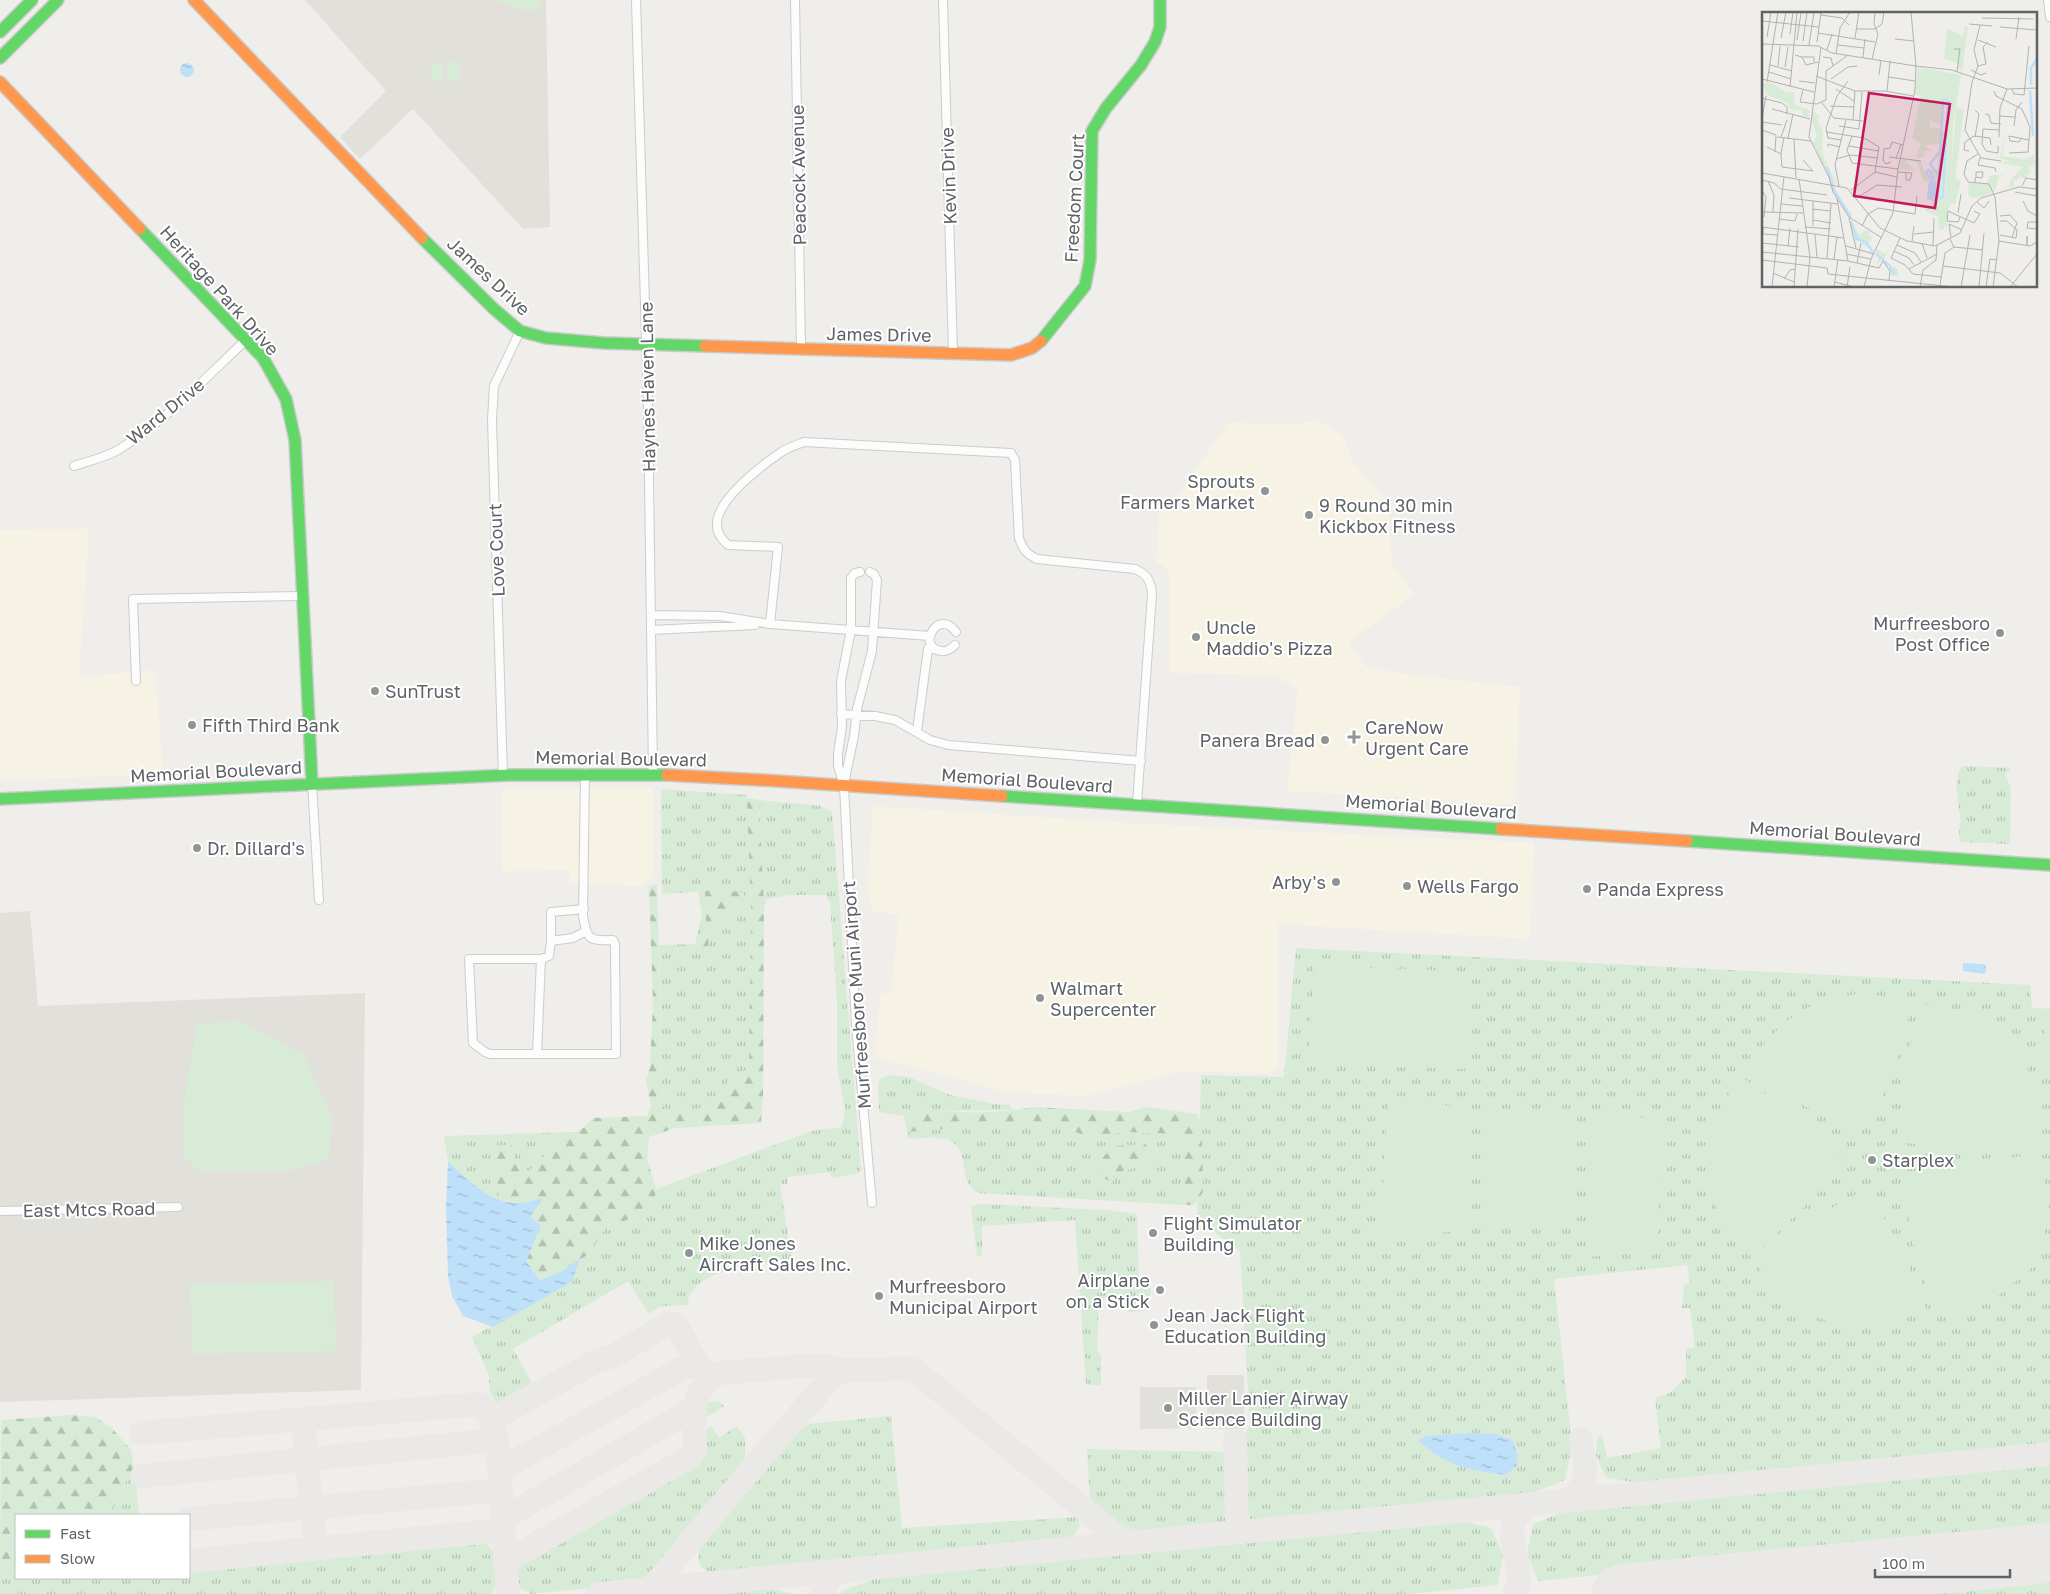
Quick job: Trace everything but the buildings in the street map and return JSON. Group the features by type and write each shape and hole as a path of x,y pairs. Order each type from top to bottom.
{"main road":[{"path":"0,32 32,0"},
{"path":"0,58 58,0"},
{"name":"James Drive","path":"194,0 429,245 494,309 520,331 560,340 953,353"},
{"name":"Freedom Court","path":"953,353 1011,355 1032,348 1046,337 1085,286 1090,260 1092,131 1100,115 1136,70 1156,41 1160,23 1160,0"},
{"name":"Heritage Park Drive","path":"0,82 263,358 286,399 295,436 312,784"},
{"name":"Memorial Boulevard","path":"0,799 503,775 653,774 747,778 844,786 2050,865"}],"street":[{"name":"Haynes Haven Lane","path":"636,0 647,344 653,774"},
{"name":"Peacock Avenue","path":"795,0 801,349"},
{"name":"Kevin Drive","path":"943,0 953,353"},
{"path":"2048,0 2050,17"},
{"name":"Love Court","path":"503,775 492,420 494,386 520,331"},
{"name":"Ward Drive","path":"74,466 101,458 118,450 155,423 174,409 246,340"},
{"path":"770,624 778,547 728,544 719,536 716,524 727,498 780,452 804,442 1011,453 1015,460 1019,538 1023,550 1028,555 1037,559 1135,569 1144,573 1149,580 1152,594 1138,804"},
{"path":"844,786 838,766 842,727 841,681 851,630 851,578 855,573 860,572"},
{"path":"844,786 856,716 872,651 877,580 874,574 870,572"},
{"path":"136,681 133,599 302,596"},
{"path":"651,615 720,616 770,624 930,636"},
{"path":"651,630 770,624"},
{"path":"918,731 928,649 931,645 930,636 933,628 941,624 950,625 956,632"},
{"path":"931,645 943,652 948,651 955,645"},
{"path":"842,714 875,716 896,720 918,731 930,740 968,748 1140,761"},
{"path":"584,909 551,912 549,956 541,959 470,959 473,1043 490,1054 616,1054 615,944 613,940 589,938 586,931 584,909 585,773"},
{"path":"312,784 319,900"},
{"name":"Murfreesboro Muni Airport","path":"844,786 856,1026 872,1203"},
{"path":"550,941 574,938 586,931"},
{"path":"537,1054 541,959"},
{"name":"East Mtcs Road","path":"0,1211 178,1207"}],"shaded area":[{"path":"305,0 546,0 550,227 523,229 413,109 360,159 340,137 386,91"},
{"path":"1318,420 1344,437 1353,463 1388,502 1392,564 1414,594 1348,643 1366,667 1405,674 1520,687 1515,802 1508,805 1287,791 1298,689 1273,675 1169,673 1169,570 1156,561 1160,504 1173,502 1229,422 1291,425"},
{"path":"89,529 79,677 155,670 163,770 158,775 0,780 0,530"},
{"path":"653,787 653,876 644,886 569,884 571,870 502,871 502,789"},
{"path":"873,806 1146,824 1534,843 1530,939 1278,924 1278,1069 1267,1073 1183,1071 1084,1096 1006,1092 875,1057 880,996 891,991 899,915 872,911 867,889"},
{"path":"30,911 38,1006 365,993 361,1390 0,1402 0,913"},
{"path":"1207,1375 1244,1375 1244,1429 1207,1429"},
{"name":"Miller Lanier Airway Science Building","path":"1140,1387 1196,1387 1196,1428 1140,1429"}],"green space":[{"path":"496,0 540,0 540,10 520,10"},
{"path":"447,62 459,62 460,80 448,81"},
{"path":"431,63 442,63 443,81 431,81"},
{"path":"1962,766 2011,768 2005,775 2011,787 2010,844 1961,842 1959,836 1960,821 1957,778"},
{"path":"661,789 747,795 751,909 749,1068 725,1100 693,1110 663,1115 659,945 695,944 702,913 698,892 662,894"},
{"path":"747,798 759,800 764,908 763,1097 761,1123 675,1128 649,1137 647,1159 656,1189 654,1202 627,1220 607,1225 589,1254 560,1272 540,1280 526,1261 537,1236 529,1217 542,1199 519,1203 500,1200 492,1172 494,1145 512,1145 514,1158 522,1175 540,1163 550,1145 585,1127 593,1118 647,1116 651,1106 646,1081 650,1067 653,1002 649,886 657,885 663,1114 693,1110 725,1100 727,1079 749,1068 751,909"},
{"path":"759,800 821,806 832,812 861,1170 857,1174 832,1178 829,1172 787,1177 788,1184 780,1185 792,1259 721,1272 698,1285 689,1295 688,1305 661,1306 649,1314 628,1281 513,1349 532,1383 496,1403 490,1392 489,1376 472,1337 572,1282 580,1259 589,1254 607,1225 627,1220 654,1202 656,1189 812,1131 842,1127 845,1110 837,1067 837,1000 830,903 826,895 790,895 767,899 764,908"},
{"path":"719,889 744,893 745,904 726,911 717,919 706,949 699,947 706,921 705,891"},
{"path":"1296,948 2030,985 2032,1008 2050,1009 2050,1446 1647,1485 1606,1477 1596,1456 1597,1439 1602,1434 1607,1458 1661,1448 1655,1398 1670,1393 1686,1377 1686,1349 1695,1347 1690,1308 1682,1308 1684,1285 1690,1283 1687,1265 1554,1279 1572,1445 1565,1480 1522,1497 1258,1523 1244,1516 1244,1436 1250,1425 1240,1251 1213,1231 1208,1220 1197,1219 1201,1075 1284,1077"},
{"path":"1314,965 1471,972 1465,1069 1308,1064"},
{"path":"1857,994 1878,995 1912,1006 1893,1072 1869,1126 1857,1130 1800,1104 1744,1071 1767,1041 1791,1018 1819,1003"},
{"path":"1919,1003 1973,1016 2020,1045 2037,1096 2037,1151 1970,1150 1906,1143 1898,1134 1905,1073"},
{"path":"238,1021 303,1054 332,1117 329,1159 290,1171 198,1171 183,1156 185,1094 197,1024"},
{"path":"2045,1027 2050,1027 2050,1068 2040,1067"},
{"path":"889,1075 909,1077 950,1095 1001,1105 1008,1104 1013,1110 941,1111 918,1108 904,1116 879,1112 878,1088 881,1078"},
{"path":"1742,1077 1795,1116 1840,1156 1841,1168 1752,1257 1738,1244 1718,1212 1709,1176 1710,1138 1717,1114 1730,1092"},
{"path":"1388,1098 1473,1109 1467,1230 1380,1239"},
{"path":"1033,1107 1128,1112 1147,1107 1198,1114 1202,1138 1203,1192 1194,1205 1185,1205 1184,1136 1124,1132 1087,1137 1060,1125 1012,1123 907,1132 904,1116 918,1108 975,1112"},
{"path":"1486,1108 1577,1114 1575,1219 1484,1229"},
{"path":"1590,1114 1664,1119 1656,1251 1587,1257"},
{"path":"1012,1123 1060,1125 1087,1137 1124,1132 1185,1136 1185,1205 979,1193 968,1183 961,1154 952,1142 936,1138 908,1139 907,1132"},
{"path":"575,1132 550,1145 541,1163 522,1175 514,1158 492,1172 500,1200 479,1190 448,1161 444,1136"},
{"path":"1145,1144 1156,1156 1140,1167 1123,1171 1112,1182 1094,1174 1104,1156 1114,1146"},
{"path":"2041,1155 2050,1214 2034,1266 1993,1300 1935,1316 1915,1249 1901,1183 1907,1175 1973,1160"},
{"path":"1861,1191 1870,1193 1901,1249 1926,1308 1891,1322 1873,1325 1836,1323 1818,1318 1801,1310 1776,1290 1754,1260 1806,1223"},
{"path":"980,1204 1107,1210 1137,1214 1139,1286 1151,1286 1151,1296 1146,1297 1145,1311 1128,1312 1126,1299 1099,1298 1097,1352 1101,1354 1101,1385 1086,1385 1075,1220 982,1226 982,1257 977,1256 971,1206"},
{"path":"334,1281 336,1351 192,1354 190,1284"},
{"path":"712,1401 720,1402 724,1406 702,1420 703,1408"},
{"path":"71,1415 94,1417 111,1427 131,1450 134,1468 119,1493 111,1514 15,1514 15,1558 0,1565 1,1420"},
{"path":"891,1416 902,1528 1078,1517 1080,1526 1072,1538 1059,1541 718,1575 707,1571 700,1565 698,1556 700,1544 763,1465 808,1424"},
{"path":"711,1426 719,1438 737,1426 745,1438 745,1463 652,1575 643,1581 632,1584 531,1594 520,1588 514,1580 516,1570 523,1560 699,1462 702,1432"},
{"path":"1087,1449 1222,1452 1228,1457 1229,1518 1224,1524 1212,1527 1130,1533 1090,1503"},
{"path":"2050,1461 2050,1532 1538,1581 1527,1554 1533,1524 1573,1508"},
{"path":"134,1468 138,1514 111,1514 119,1493"},
{"path":"1449,1518 1491,1528 1503,1554 1498,1585 1409,1594 841,1594 842,1591 885,1575 899,1573 1036,1559 1381,1530 1352,1529"},
{"path":"483,1540 498,1557 498,1584 491,1594 0,1594 0,1565 15,1558 15,1579 190,1579 190,1570"},
{"path":"2050,1573 2050,1594 1831,1594"},
{"path":"760,1586 795,1594 678,1594"}],"water":[{"path":"187,63 192,65 194,70 192,75 187,77 182,75 180,70 182,65"},
{"path":"1963,963 1984,964 1986,972 1984,974 1963,971"},
{"path":"448,1161 480,1190 499,1200 520,1203 543,1198 530,1217 541,1226 526,1261 540,1280 560,1272 580,1259 572,1282 493,1327 463,1316 452,1296 448,1276 446,1207"},
{"path":"1468,1433 1496,1434 1512,1440 1518,1455 1516,1467 1505,1475 1468,1468 1438,1456 1418,1440 1427,1436"}],"taxiway":[{"path":"499,1470 497,1440 491,1420 593,1363 615,1355 668,1324 674,1324 678,1328 701,1369 710,1374 720,1373 710,1379 699,1392 695,1408 502,1519"},
{"path":"720,1373 816,1365 841,1371"},
{"path":"508,1594 499,1470 683,1368 693,1366 701,1369"},
{"path":"644,1590 654,1585 770,1447 833,1376 841,1371 912,1368 1118,1537 1135,1542"},
{"path":"141,1433 480,1404 491,1420"},
{"path":"506,1561 690,1457 695,1449 695,1408"},
{"path":"303,1419 315,1547"},
{"path":"1568,1500 1576,1494 1584,1480 1585,1465 1581,1439"},
{"path":"142,1476 497,1440"},
{"path":"1232,1533 1236,1530 1237,1525 1235,1440"},
{"path":"598,1594 2050,1454"},
{"path":"190,1519 501,1490"},
{"path":"1514,1594 1518,1584 1519,1573 1512,1536 1513,1524 1519,1513 1531,1504"},
{"path":"190,1561 503,1530"},
{"path":"823,1594 829,1578 843,1571"}],"runway":[{"path":"1622,1594 2050,1553"}],"traffic: fast":[{"path":"0,32 32,0"},
{"path":"0,58 58,0"},
{"path":"1041,341 1085,286 1090,260 1092,131 1106,108 1141,65 1155,42 1160,27 1160,0"},
{"path":"140,229 263,358 286,399 295,440 312,783"},
{"path":"422,238 494,309 520,331 546,338 604,343 705,346"},
{"path":"0,799 511,775 667,775"},
{"path":"1002,796 1501,829"},
{"path":"1687,841 2050,865"}],"traffic: slow":[{"path":"194,0 422,238"},
{"path":"0,82 140,229"},
{"path":"705,346 1011,355 1032,348 1041,341"},
{"path":"667,775 1002,796"},
{"path":"1501,829 1687,841"}],"place":[{"name":"Sprouts Farmers Market","path":"1265,491"},
{"name":"9 Round 30 min Kickbox Fitness","path":"1309,515"},
{"name":"Murfreesboro Post Office","path":"2000,633"},
{"name":"Uncle Maddio's Pizza","path":"1196,637"},
{"name":"SunTrust","path":"375,691"},
{"name":"Fifth Third Bank","path":"192,725"},
{"name":"CareNow Urgent Care","path":"1354,737"},
{"name":"Panera Bread","path":"1325,740"},
{"name":"Dr. Dillard's","path":"197,848"},
{"name":"Arby's","path":"1336,882"},
{"name":"Wells Fargo","path":"1407,886"},
{"name":"Panda Express","path":"1587,889"},
{"name":"Walmart Supercenter","path":"1040,998"},
{"name":"Starplex","path":"1872,1160"},
{"name":"Flight Simulator Building","path":"1153,1233"},
{"name":"Mike Jones Aircraft Sales Inc.","path":"689,1253"},
{"name":"Airplane on a Stick","path":"1160,1290"},
{"name":"Murfreesboro Municipal Airport","path":"879,1296"},
{"name":"Jean Jack Flight Education Building","path":"1154,1325"},
{"name":"Miller Lanier Airway Science Building","path":"1168,1408"}]}
